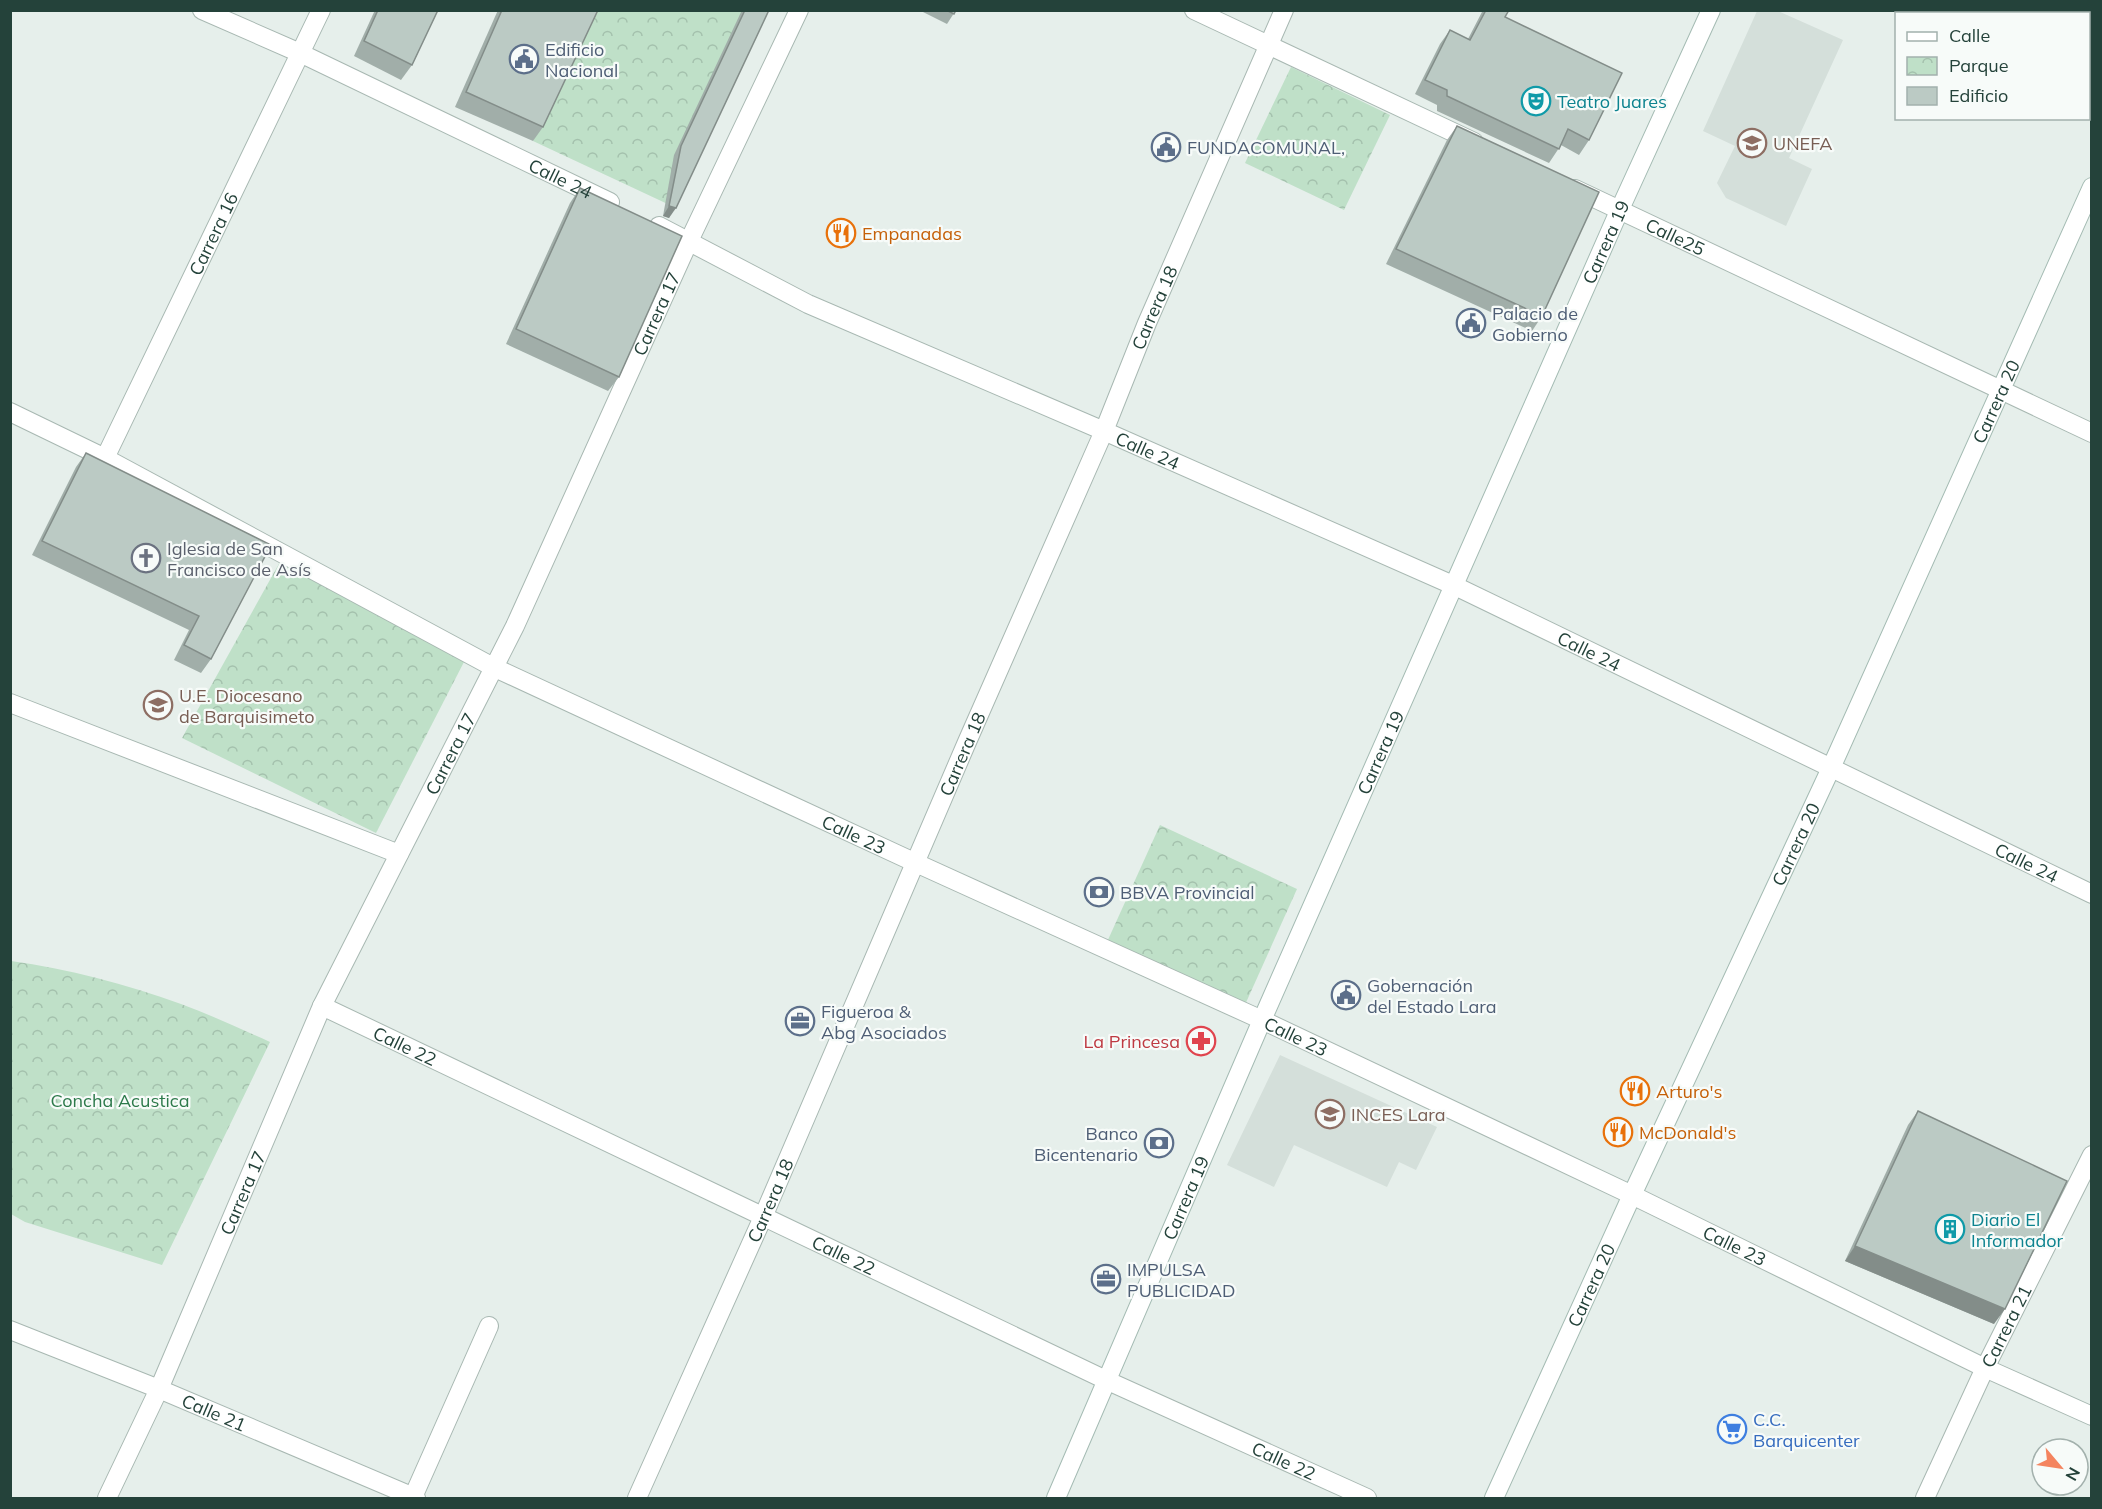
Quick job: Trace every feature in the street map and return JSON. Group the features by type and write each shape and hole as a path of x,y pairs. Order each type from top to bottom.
{"street":[{"name":"Calle 24","path":"201,10 300,53 624,209"},
{"name":"Carrera 16","path":"105,458 321,10"},
{"name":"Carrera 17","path":"107,1498 159,1389 322,1006 515,626 689,241 799,10"},
{"path":"1194,10 1492,150"},
{"name":"Carrera 18","path":"637,1498 763,1217 1284,10"},
{"name":"Carrera 19","path":"1056,1498 1262,1020 1620,209 1711,10"},
{"name":"Calle25","path":"1556,180 2091,433"},
{"name":"Carrera 20","path":"1494,1498 1831,768 2091,187"},
{"name":"Calle 24","path":"646,220 808,303 1455,586 2091,894"},
{"name":"Calle 23","path":"10,412 105,458 493,667 1262,1020 1632,1195 1985,1368 2091,1416"},
{"path":"10,703 399,854"},
{"name":"Calle 22","path":"322,1006 1108,1381 1368,1498"},
{"name":"Carrera 21","path":"1925,1498 1985,1368 2091,1155"},
{"path":"415,1498 489,1326"},
{"name":"Calle 21","path":"10,1330 159,1389 415,1498"}],"shaded area":[{"path":"1757,11 1778,11 1843,40 1789,158 1812,169 1786,226 1726,198 1717,183 1735,146 1703,131"},
{"name":"INCES Lara","path":"1280,1055 1437,1127 1416,1170 1399,1162 1387,1187 1294,1145 1274,1187 1227,1165"}],"green space":[{"path":"594,11 767,11 674,207 533,141"},
{"path":"1291,67 1390,115 1344,210 1245,163"},
{"path":"281,560 465,660 376,833 182,738"},
{"path":"1160,825 1297,889 1244,1007 1107,942"},
{"name":"Concha Acustica","path":"11,961 75,973 139,990 192,1008 270,1042 162,1265 25,1222 11,1214"}],"building":[{"path":"378,10 438,10 412,65 364,41"},
{"name":"Edificio Nacional","path":"502,10 598,10 543,127 466,92"},
{"path":"745,10 769,10 676,208 669,206 681,146"},
{"path":"1486,10 1509,10 1505,17 1622,73 1589,140 1568,129 1559,149 1447,96 1447,90 1425,80 1450,30 1470,40"},
{"path":"1457,126 1599,192 1542,316 1396,249"},
{"path":"580,188 682,236 619,377 516,329"},
{"name":"Iglesia de San Francisco de Asís","path":"86,453 271,545 211,659 184,645 199,616 42,541"},
{"name":"Diario El Informador","path":"1918,1111 2067,1181 2005,1309 1855,1246"}],"place":[{"name":"Edificio Nacional","path":"524,59"},
{"name":"Teatro Juares","path":"1536,101"},
{"name":"UNEFA","path":"1752,143"},
{"name":"FUNDACOMUNAL,","path":"1166,147"},
{"name":"Empanadas","path":"841,233"},
{"name":"Palacio de Gobierno","path":"1471,323"},
{"name":"Iglesia de San Francisco de Asís","path":"146,558"},
{"name":"U.E. Diocesano de Barquisimeto","path":"158,705"},
{"name":"BBVA Provincial","path":"1099,892"},
{"name":"Gobernación del Estado Lara","path":"1346,995"},
{"name":"Figueroa & Abg Asociados","path":"800,1021"},
{"name":"La Princesa","path":"1201,1041"},
{"name":"Arturo's","path":"1635,1091"},
{"name":"INCES Lara","path":"1330,1114"},
{"name":"McDonald's","path":"1618,1132"},
{"name":"Banco Bicentenario","path":"1159,1143"},
{"name":"Diario El Informador","path":"1950,1229"},
{"name":"IMPULSA PUBLICIDAD","path":"1106,1279"},
{"name":"C.C. Barquicenter","path":"1732,1429"}]}
